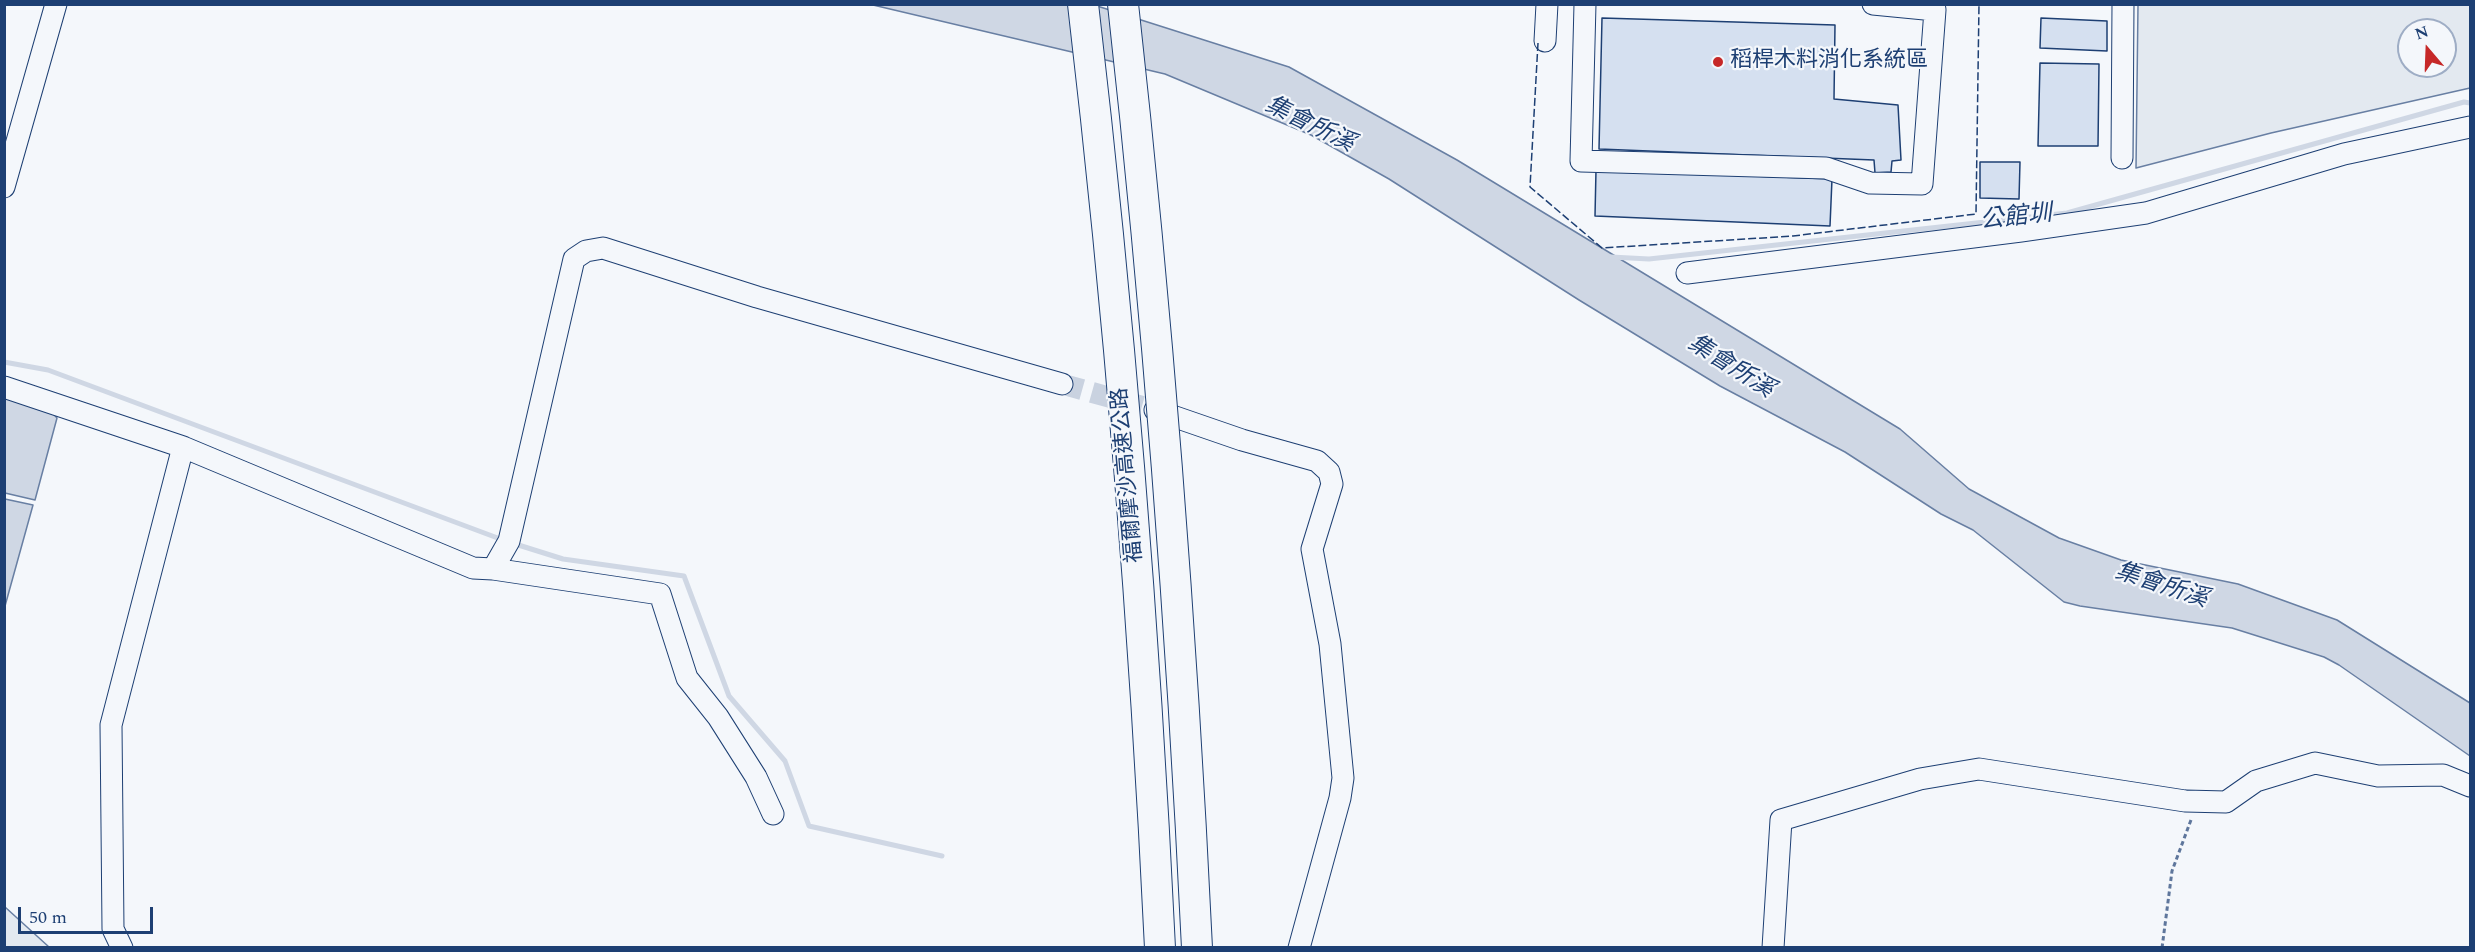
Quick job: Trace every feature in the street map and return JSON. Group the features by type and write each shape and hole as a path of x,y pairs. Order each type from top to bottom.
{"highway":[{"name":"福爾摩沙高速公路","path":"1083,4 1106,205 1146,689 1160,948"},
{"name":"福爾摩沙高速公路","path":"1123,4 1145,206 1185,705 1197,948"}],"street":[{"path":"4,187 56,4"},
{"path":"1545,41 1548,4"},
{"path":"1585,4 1581,161 1826,168 1870,183 1922,184 1934,7 1873,4"},
{"path":"2122,158 2123,4"},
{"path":"1687,273 2146,213 2344,154 2470,128"},
{"path":"493,569 509,541 574,259 586,251 603,248 757,297 1062,384"},
{"path":"4,387 183,447 473,568 660,594 687,678 718,717 756,777 773,814"},
{"path":"1155,410 1242,440 1317,461 1329,472 1332,484 1312,549 1330,644 1343,778 1340,798 1299,948"},
{"path":"122,948 113,929 111,725 183,447"},
{"path":"1773,948 1781,820 1920,779 1979,769 2198,801 2226,802 2256,781 2315,763 2378,776 2444,775 2470,786"}],"path":[{"path":"2162,948 2172,871 2198,801"}],"shaded area":[{"path":"2138,5 2470,5 2470,88 2271,133 2136,168"},
{"path":"5,907 49,947 5,947"}],"water":[{"name":"集會所溪","path":"873,5 1094,5 1289,67 1457,160 1900,429 1969,489 2059,538 2121,560 2238,584 2337,620 2470,703 2470,756 2324,657 2232,628 2064,602 1973,530 1941,514 1845,452 1720,386 1579,300 1389,179 1311,135 1165,74"},
{"path":"5,399 40,406 57,418 35,500 5,493"},
{"path":"4,499 33,505 5,606"}],"building":[{"name":"稻桿木料消化系統區","path":"1602,18 1835,25 1834,99 1898,105 1901,160 1892,161 1891,172 1875,173 1874,160 1599,149"},
{"path":"2041,18 2107,21 2107,51 2040,48"},
{"path":"2040,63 2099,64 2098,146 2038,146"},
{"path":"1980,162 2020,162 2019,199 1980,198"},
{"path":"1596,170 1832,179 1830,226 1595,216"}],"waterway":[{"name":"公館圳","path":"1611,257 1649,259 2067,213 2464,102 2470,103"},
{"path":"4,362 48,370 503,540"},
{"path":"512,543 563,559 684,576 729,696 785,761 809,826 942,856"}],"tunnel":[{"path":"1062,384 1155,410"}],"fence":[{"path":"1538,43 1530,187 1602,248 1793,236 1976,214 1979,4"}],"place":[{"name":"稻桿木料消化系統區","path":"1718,62"}]}
